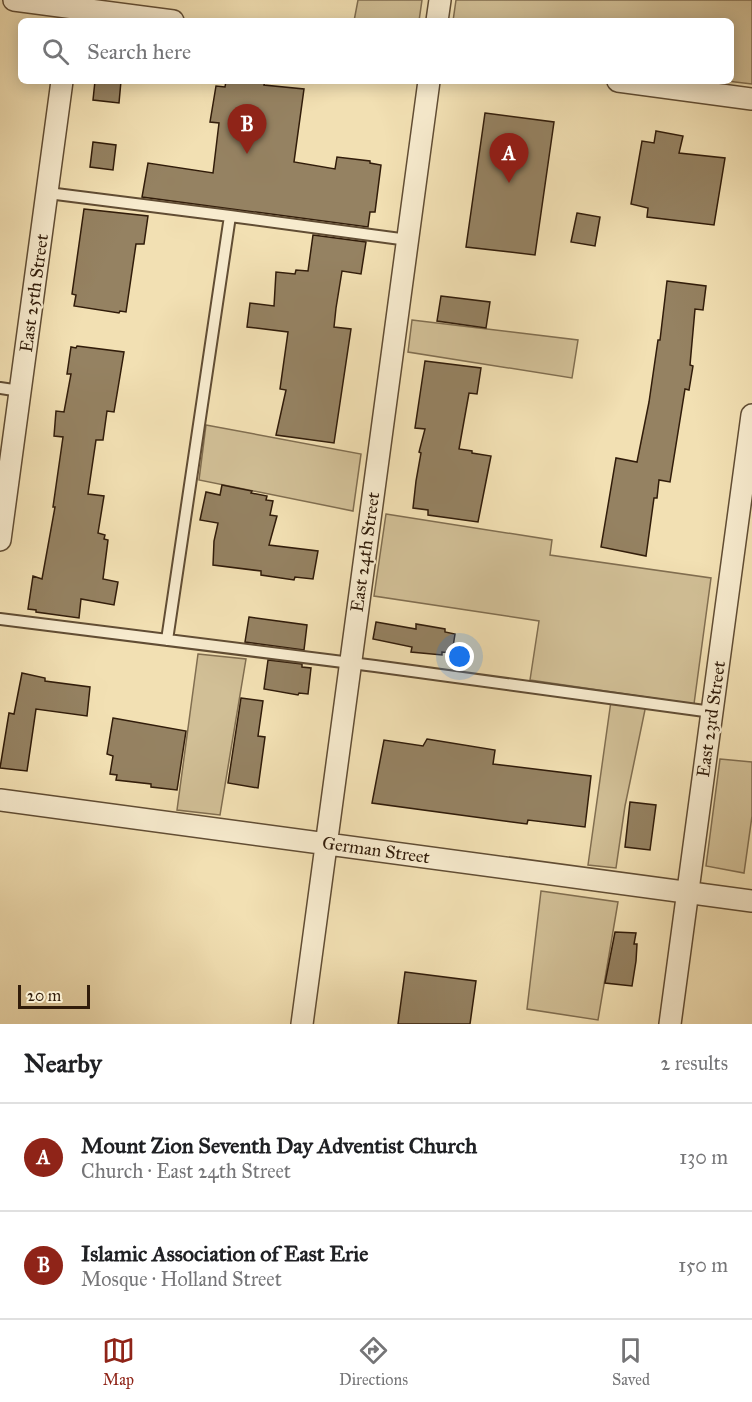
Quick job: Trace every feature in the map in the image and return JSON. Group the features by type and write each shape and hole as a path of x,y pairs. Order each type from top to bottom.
{"street":[{"path":"14,0 72,10 145,18"},
{"path":"437,18 440,0"},
{"name":"East 25th Street","path":"0,540 10,390 48,193 62,84"},
{"name":"East 24th Street","path":"302,1024 429,84"},
{"path":"640,84 752,99"},
{"name":"East 23rd Street","path":"670,1024 752,415"},
{"name":"German Street","path":"0,800 752,901"}],"lane":[{"path":"48,193 408,240"},
{"path":"167,640 230,216"},
{"path":"0,619 712,712"}],"shaded area":[{"path":"358,0 422,0 419,18 355,18"},
{"path":"456,0 752,0 752,84 734,82 734,18 453,18"},
{"path":"412,320 578,340 572,378 408,352"},
{"path":"206,425 361,454 353,511 199,480"},
{"path":"386,514 552,540 550,555 711,578 694,704 530,680 539,621 374,596"},
{"path":"198,654 246,659 220,815 177,810"},
{"path":"611,701 646,705 625,806 616,868 588,865"},
{"path":"720,759 752,762 752,816 744,873 706,866"},
{"path":"541,891 618,902 598,1020 527,1009"}],"building":[{"path":"95,84 121,84 119,103 93,100"},
{"path":"226,84 264,84 304,89 294,162 335,169 337,157 370,161 370,163 381,165 375,212 370,212 368,227 142,197 148,163 213,173 219,123 210,122 216,86 225,87"},
{"path":"485,113 554,122 535,255 466,247"},
{"path":"656,131 683,136 679,153 725,158 714,225 647,217 648,208 631,204 642,141 654,143"},
{"path":"93,142 116,145 113,170 90,167"},
{"path":"84,209 148,216 144,244 136,244 126,312 74,306 76,295 72,294"},
{"path":"577,213 600,217 595,246 571,242"},
{"path":"313,235 366,242 361,274 342,271 336,308 334,327 351,329 334,443 276,435 286,390 280,389 288,332 247,327 250,303 274,306 276,272 295,274 296,270 308,271"},
{"path":"667,281 706,286 703,310 695,309 690,365 693,366 689,390 685,389 670,482 659,480 657,498 654,498 646,556 601,547 616,458 637,462 658,340 660,340"},
{"path":"441,296 490,302 486,328 437,321"},
{"path":"77,346 124,352 114,412 107,411 103,440 96,440 88,494 104,496 98,533 105,535 104,539 108,540 103,579 118,582 114,605 81,599 79,618 28,609 33,576 42,579 55,507 53,507 63,437 54,436 56,411 64,412 71,374 67,374 71,347 76,348"},
{"path":"425,361 481,368 477,394 469,393 459,449 491,456 478,522 428,515 428,510 413,508 421,453 419,452 425,429 415,428"},
{"path":"222,485 252,491 251,493 267,496 266,500 273,501 270,515 277,516 269,545 318,551 313,579 295,577 294,580 261,575 261,571 213,565 214,541 218,523 200,520 206,492 220,495"},
{"path":"249,617 307,625 304,650 245,642"},
{"path":"376,622 416,629 416,624 445,629 445,632 455,634 452,653 442,652 442,655 411,652 412,647 373,639"},
{"path":"268,660 302,664 302,667 311,668 308,694 299,693 298,695 264,689"},
{"path":"22,673 45,678 45,681 90,687 87,716 36,709 27,771 0,768 9,713 14,714"},
{"path":"241,698 263,701 258,736 265,737 258,788 228,783"},
{"path":"113,718 186,731 177,790 116,780 117,775 110,774 113,756 107,754"},
{"path":"427,739 495,750 493,764 591,776 585,827 528,820 527,824 372,803 384,740 423,746"},
{"path":"630,802 656,805 650,850 625,847"},
{"path":"615,932 636,933 634,944 637,944 636,961 632,986 605,983"},
{"path":"405,972 476,981 470,1024 398,1024"}],"place":[{"name":"Islamic Association of East Erie","path":"247,154"},
{"name":"Mount Zion Seventh Day Adventist Church","path":"509,183"}]}
